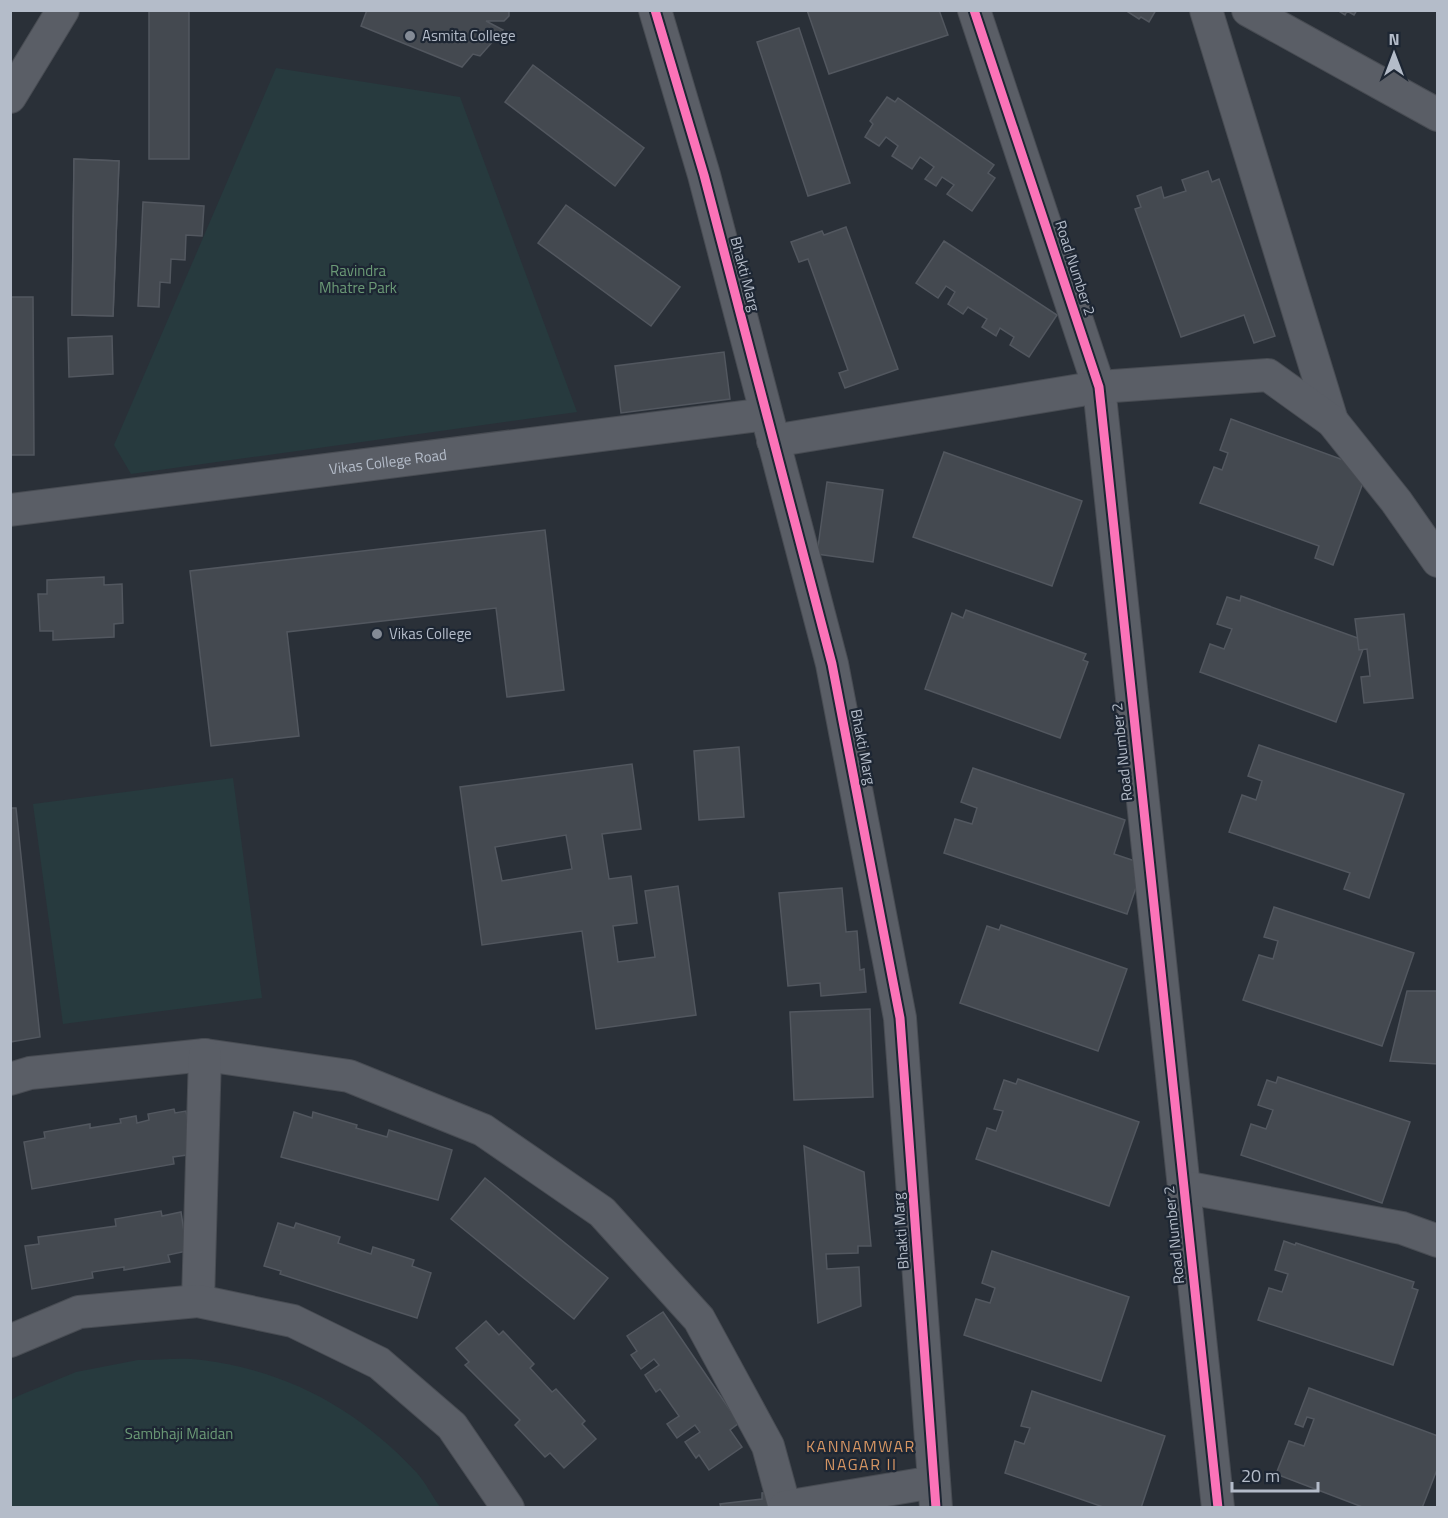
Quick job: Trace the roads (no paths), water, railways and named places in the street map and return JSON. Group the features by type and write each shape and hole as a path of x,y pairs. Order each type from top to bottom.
{"street":[{"path":"10,97 63,10"},
{"name":"Bhakti Marg","path":"655,10 704,175 831,664 900,1018 935,1495"},
{"name":"Road Number 2","path":"974,10 1099,387 1218,1508"},
{"path":"1206,10 1332,421 1396,501 1437,561"},
{"path":"1248,10 1437,115"},
{"name":"Vikas College Road","path":"10,510 770,428 1099,387 1268,375 1332,421"},
{"path":"10,1079 30,1074 205,1055 349,1076 483,1130 602,1212 699,1319 768,1446 785,1507 935,1495"},
{"path":"198,1301 205,1055"},
{"path":"1184,1187 1402,1228 1437,1241"},
{"path":"10,1341 79,1312 198,1301 293,1321 379,1363 452,1426 508,1508"}],"place":[{"name":"Asmita College","path":"410,36"},
{"name":"Vikas College","path":"377,634"}],"district":[{"name":"KANNAMWAR NAGAR II","path":"861,1455"}],"park label":[{"name":"Ravindra Mhatre Park","path":"358,280"},
{"name":"Sambhaji Maidan","path":"179,1434"}]}
